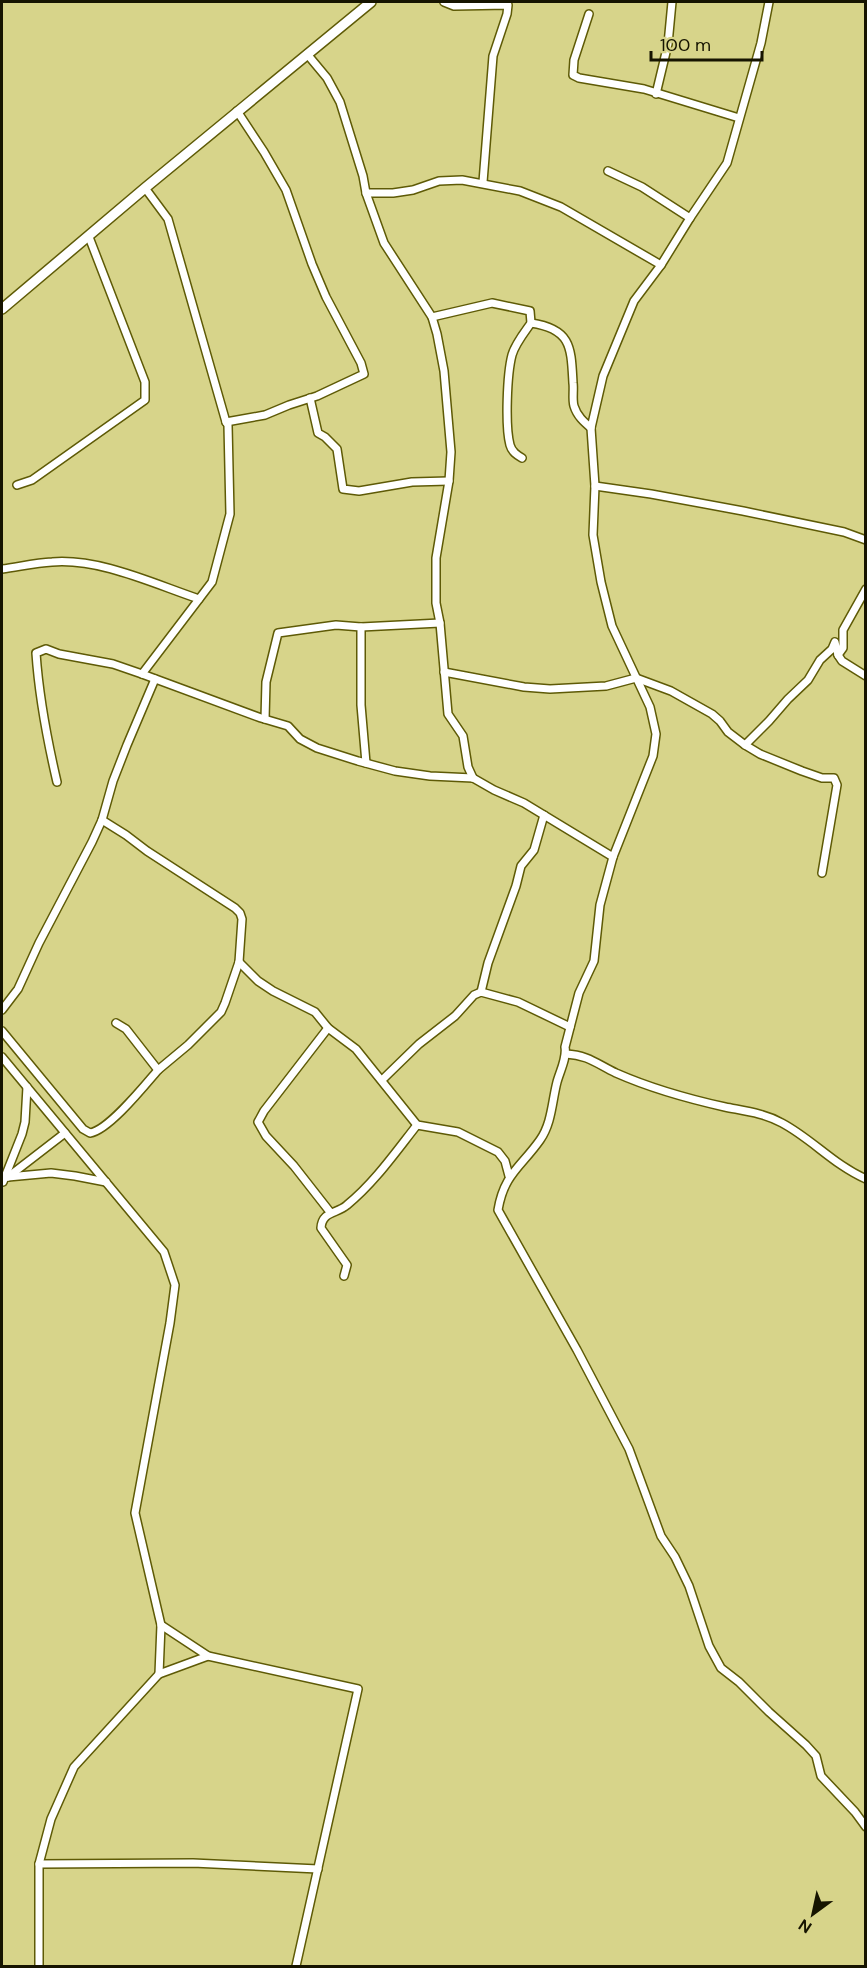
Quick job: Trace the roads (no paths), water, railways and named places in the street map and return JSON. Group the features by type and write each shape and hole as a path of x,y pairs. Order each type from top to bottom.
{"street":[{"path":"2,309 237,111 371,2"},
{"path":"444,2 454,6 505,4 508,8 493,56 483,183"},
{"path":"656,94 668,44 672,2"},
{"path":"769,2 761,43 727,163 661,265 634,301 603,376 591,428 595,486 593,536 601,582 612,626 650,707 656,734 653,756 613,857 600,905 594,961 579,993 552,1110 541,1138 509,1176 502,1190 498,1210 577,1350 629,1449 660,1536 675,1557 689,1586 709,1646 721,1668 806,1744 816,1756 821,1776 866,1827"},
{"path":"590,14 574,60 573,75 644,89 739,118"},
{"path":"307,54 327,78 340,102 366,193 384,243 432,317 444,371 451,452 449,481 436,558 436,603 440,623 448,714 463,736 468,766 473,778"},
{"path":"226,422 265,415 364,374 361,363 326,297 312,264 286,190 237,111"},
{"path":"608,171 642,187 690,218"},
{"path":"366,193 393,193 413,190 439,181 462,180 520,191 561,207 661,265"},
{"path":"142,674 212,582 230,514 228,425 168,219 145,188"},
{"path":"17,485 32,480 145,400 145,382 89,237"},
{"path":"432,317 492,303 530,311 531,323 512,355 507,403 510,446 515,454 522,458"},
{"path":"531,323 545,325 565,338 571,347 573,404 580,417 591,428"},
{"path":"310,398 318,433 320,436 325,436 337,449 344,489 359,491 412,482 449,481"},
{"path":"595,486 742,511 844,532 866,540"},
{"path":"2,569 53,561 88,564 131,574 199,599"},
{"path":"838,656 843,648 843,630 865,594"},
{"path":"265,719 266,681 278,633 336,625 361,627 440,623"},
{"path":"361,627 362,705 366,763"},
{"path":"745,745 808,680 820,660 836,642 838,656 842,661 866,676"},
{"path":"57,782 45,730 36,653 46,649 59,654 113,664 288,726 300,739 317,748 366,763 407,773 473,778 525,803 613,857"},
{"path":"444,672 524,687 550,689 606,686 636,678 671,691 712,714 728,732 745,745 793,768 822,778 834,778 837,785 822,873"},
{"path":"2,1010 18,989 102,820 113,781 155,679"},
{"path":"481,992 488,963 521,866 534,850 544,815"},
{"path":"2,1031 82,1129 90,1133 100,1130 124,1108 158,1070 188,1045 221,1012 239,962 242,919 240,913 102,820"},
{"path":"239,962 249,974 273,992 315,1012 328,1028 356,1049 417,1125 458,1132 486,1145 498,1152 506,1161 509,1176"},
{"path":"381,1080 419,1044 481,992 518,1002 570,1027"},
{"path":"116,1023 126,1029 158,1070"},
{"path":"328,1028 258,1122 330,1212"},
{"path":"566,1054 581,1054 618,1074 694,1099 762,1114 798,1132 834,1161 866,1179"},
{"path":"2,1057 164,1252 175,1285 135,1513 161,1625 159,1674"},
{"path":"4,1180 24,1128 27,1087"},
{"path":"344,1276 347,1265 321,1228 321,1222 330,1212 344,1208 358,1196 388,1163 417,1125"},
{"path":"4,1180 65,1133"},
{"path":"4,1180 51,1173 106,1182"},
{"path":"161,1625 208,1656 358,1689 296,1966"},
{"path":"39,1966 39,1864 51,1819 74,1767 159,1674 208,1656"},
{"path":"39,1864 194,1863 318,1869"}]}
